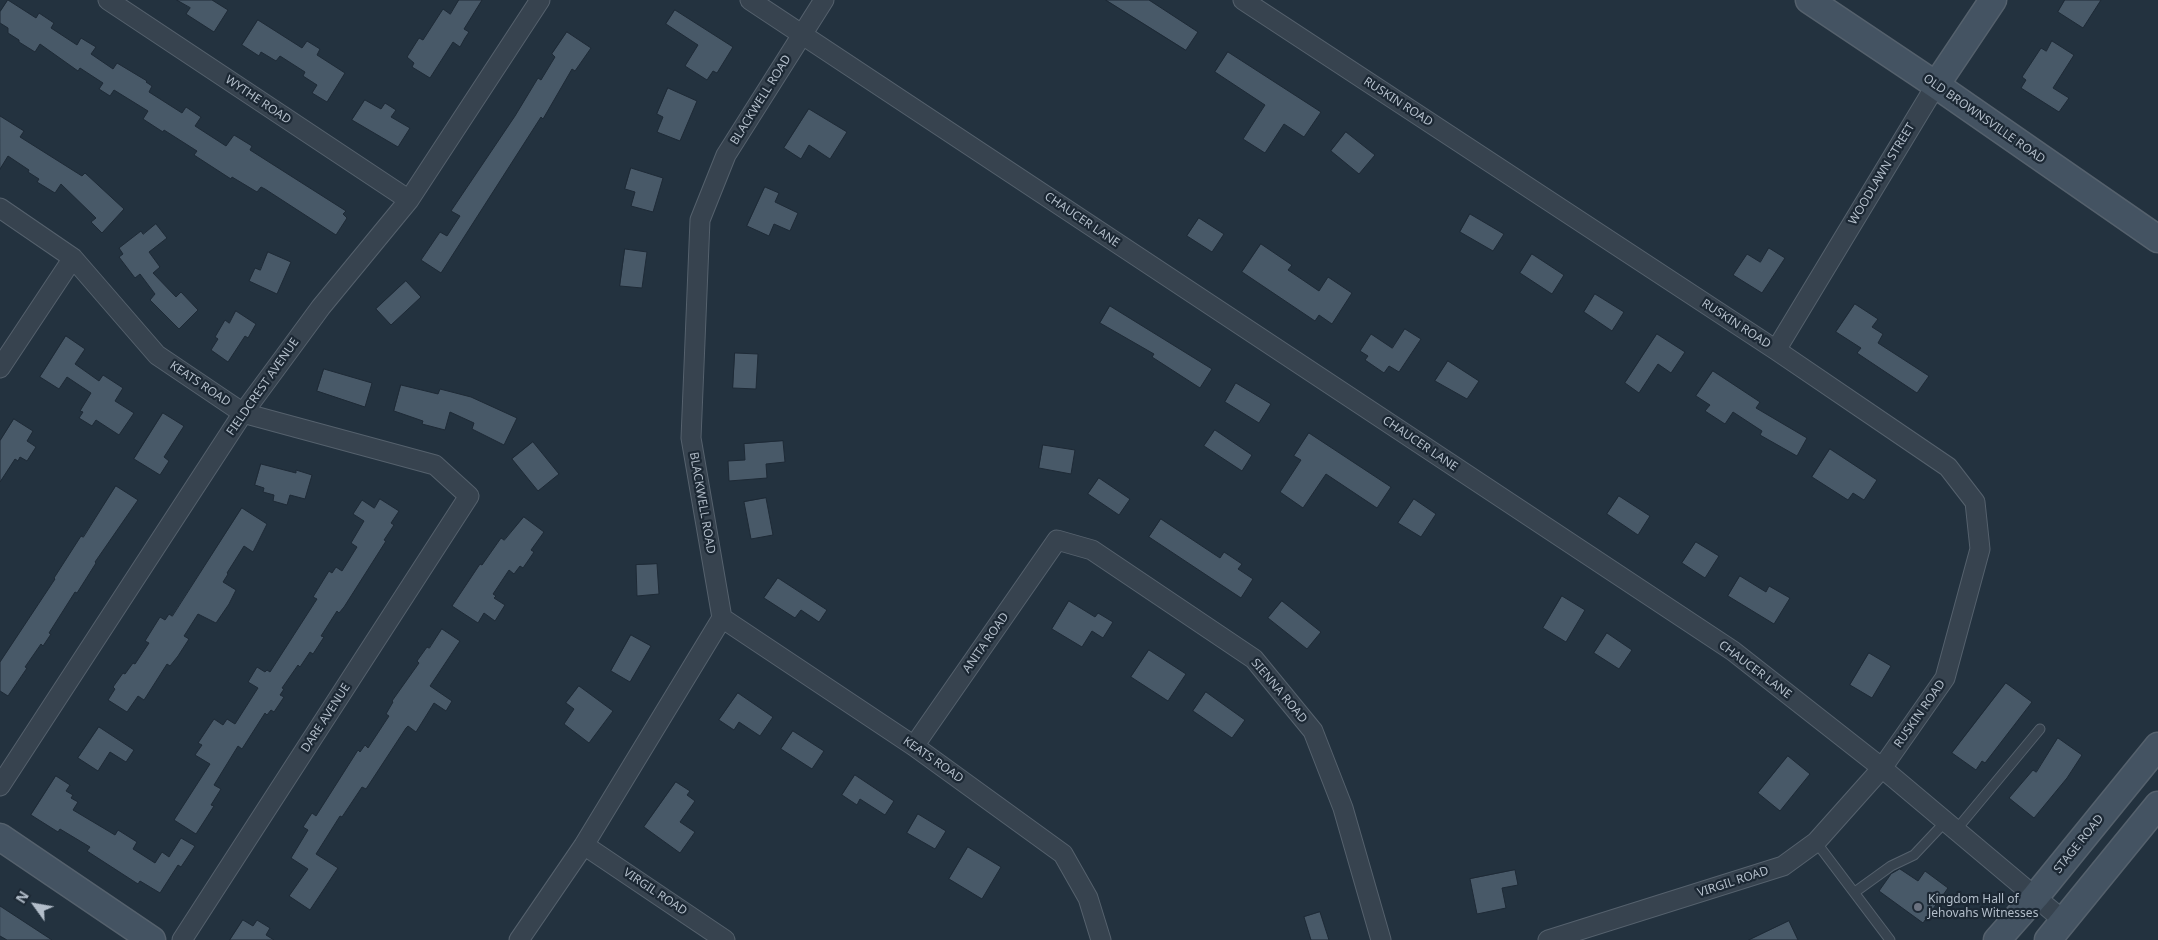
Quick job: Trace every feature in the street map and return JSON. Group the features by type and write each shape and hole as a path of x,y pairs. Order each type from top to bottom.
{"main road":[{"name":"OLD BROWNSVILLE ROAD","path":"1809,0 1936,85 2158,239"},
{"name":"WOODLAWN STREET","path":"1936,85 1993,0"},
{"name":"STAGE ROAD","path":"1997,940 2036,896 2158,746"},
{"path":"2048,940 2158,805"},
{"path":"0,837 152,940"}],"street":[{"name":"WYTHE ROAD","path":"108,0 409,200"},
{"name":"FIELDCREST AVENUE","path":"0,786 243,413 321,307 409,200 540,0"},
{"name":"CHAUCER LANE","path":"750,0 1733,651 1882,768 2064,921"},
{"name":"BLACKWELL ROAD","path":"722,618 690,438 700,220 726,155 824,0"},
{"name":"RUSKIN ROAD","path":"1243,0 1776,350 1948,468 1976,502 1980,549 1946,678 1882,768"},
{"name":"WOODLAWN STREET","path":"1776,350 1936,85"},
{"name":"KEATS ROAD","path":"0,208 74,258 157,355 243,413 436,465 469,496"},
{"path":"0,368 74,258"},
{"name":"DARE AVENUE","path":"182,940 469,496"},
{"name":"ANITA ROAD","path":"914,746 1057,540"},
{"name":"SIENNA ROAD","path":"1057,540 1092,550 1254,660 1313,731 1343,808 1381,940"},
{"name":"KEATS ROAD","path":"722,618 914,746 1063,854 1088,898 1101,940"},
{"path":"520,940 584,845 722,618"},
{"name":"VIRGIL ROAD","path":"1548,940 1784,866 1816,842 1882,768"},
{"name":"VIRGIL ROAD","path":"584,845 726,940"}],"lane":[{"path":"1855,892 1891,866 1914,854 1951,826 2040,729"},
{"path":"1816,842 1890,940"}],"building":[{"path":"8,0 36,18 39,13 54,23 51,28 77,45 81,38 96,47 91,54 113,69 117,63 147,81 152,86 149,92 182,113 186,107 201,117 195,126 226,146 234,135 252,146 250,150 346,211 343,214 347,218 336,235 265,189 261,187 257,192 232,177 231,179 194,155 197,151 143,119 148,111 114,90 110,96 99,89 103,83 80,68 78,71 40,44 35,52 19,42 19,40 8,33 8,28 0,23 0,12"},
{"path":"177,0 212,0 228,10 214,32 186,14 190,8"},
{"path":"459,0 482,0 464,29 469,32 460,47 453,42 430,78 412,67 414,63 407,57 419,38 423,40 443,9 450,14"},
{"path":"1106,0 1149,0 1198,32 1186,50"},
{"path":"2065,0 2101,0 2083,28 2058,12"},
{"path":"675,10 733,47 717,73 713,71 707,80 685,66 698,45 666,24"},
{"path":"258,20 302,48 307,41 320,49 317,55 345,73 327,102 312,93 317,85 303,76 305,72 280,56 276,61 261,52 259,56 242,45"},
{"path":"567,32 591,48 575,71 572,69 543,119 541,117 441,273 421,260 440,232 447,236 460,216 451,211 515,116 538,78 541,80 555,57 552,54"},
{"path":"2052,41 2074,55 2053,88 2069,98 2059,112 2021,88 2026,80 2022,77 2041,48 2046,51"},
{"path":"1228,52 1321,112 1304,137 1284,124 1265,153 1243,139 1265,105 1215,72"},
{"path":"668,88 697,101 680,141 657,132 663,117 657,114"},
{"path":"365,100 381,109 385,103 396,110 391,117 410,128 398,147 352,120"},
{"path":"809,109 847,132 830,159 809,145 801,159 784,148"},
{"path":"0,116 24,131 20,137 82,176 85,173 124,209 102,233 91,222 96,218 61,184 55,193 37,182 39,179 28,172 29,170 8,156 0,169"},
{"path":"1346,132 1375,155 1359,174 1331,151"},
{"path":"631,168 663,178 653,212 631,206 635,192 625,189"},
{"path":"765,187 779,193 775,202 798,213 790,231 774,224 769,236 747,226"},
{"path":"1470,214 1504,234 1493,251 1460,232"},
{"path":"1199,218 1224,234 1212,252 1187,236"},
{"path":"156,224 167,238 149,252 160,267 153,273 176,297 181,292 198,310 179,329 150,300 155,294 140,274 135,278 119,257 123,254 119,248 141,231 143,234"},
{"path":"1261,244 1292,265 1288,270 1319,291 1328,277 1352,293 1332,324 1319,315 1315,321 1242,272"},
{"path":"1769,248 1785,258 1762,293 1733,275 1747,254 1760,262"},
{"path":"625,249 647,252 642,288 620,286"},
{"path":"268,252 291,262 277,294 249,281 255,268 260,270"},
{"path":"1532,254 1564,275 1552,294 1520,273"},
{"path":"406,281 421,297 391,325 376,309"},
{"path":"1595,294 1624,312 1612,331 1584,312"},
{"path":"1855,304 1878,319 1872,327 1883,334 1878,343 1929,376 1917,393 1857,353 1861,348 1836,332"},
{"path":"1110,306 1212,369 1200,388 1152,357 1154,354 1100,323"},
{"path":"236,311 256,324 248,338 245,336 228,362 211,350 218,339 215,337 225,320 229,323"},
{"path":"1405,329 1421,339 1399,372 1389,366 1384,373 1365,360 1368,356 1360,351 1371,334 1392,348"},
{"path":"1657,334 1685,352 1671,373 1658,364 1639,393 1625,383"},
{"path":"66,336 85,349 75,364 99,381 103,375 123,388 115,401 134,413 119,435 96,420 92,426 79,418 83,412 80,411 91,393 67,377 59,389 40,377"},
{"path":"735,353 758,354 756,389 733,388"},
{"path":"1448,361 1479,381 1467,399 1435,381"},
{"path":"324,369 372,383 365,407 317,391"},
{"path":"1713,371 1760,402 1756,408 1807,438 1797,456 1760,435 1762,431 1733,412 1725,424 1705,411 1710,405 1696,396"},
{"path":"1236,383 1271,404 1259,423 1225,402"},
{"path":"401,385 438,394 440,389 471,397 517,418 504,445 472,429 474,423 450,412 445,430 422,424 423,421 394,411"},
{"path":"163,413 184,426 164,457 169,461 160,475 134,459"},
{"path":"14,419 33,431 27,441 36,447 27,461 20,457 18,461 15,459 0,482 0,441"},
{"path":"1215,430 1252,455 1242,471 1204,446"},
{"path":"1309,433 1391,487 1377,508 1326,474 1303,508 1280,492 1301,460 1294,456"},
{"path":"783,441 785,462 766,464 767,478 729,481 728,461 745,460 744,444"},
{"path":"533,442 559,474 538,491 512,459"},
{"path":"1043,445 1075,450 1071,474 1039,468"},
{"path":"1830,449 1877,480 1864,500 1853,493 1848,500 1812,477"},
{"path":"261,464 296,473 296,470 312,475 305,499 290,495 287,505 273,501 274,495 263,492 264,488 255,485"},
{"path":"1099,478 1130,499 1119,515 1088,494"},
{"path":"116,486 138,500 95,562 77,593 75,592 43,646 41,644 25,667 27,668 8,696 0,691 0,662 81,536 83,537"},
{"path":"1619,496 1650,516 1638,535 1607,514"},
{"path":"766,498 773,535 751,539 744,502"},
{"path":"380,499 399,511 391,523 394,525 384,540 386,541 344,607 339,613 337,611 321,636 324,637 313,654 310,652 300,667 298,665 282,688 284,689 280,695 284,697 274,712 271,710 267,715 265,713 242,749 238,746 214,785 221,789 211,805 214,806 196,834 174,820 210,764 195,755 202,745 198,743 214,719 223,725 227,719 235,724 258,688 248,682 257,667 265,672 267,670 270,672 317,599 313,597 329,571 332,573 336,567 342,571 357,547 351,543 364,521 353,514 362,500 374,508"},
{"path":"1414,499 1436,514 1421,537 1398,523"},
{"path":"242,508 267,524 253,552 244,546 227,573 223,582 236,590 229,604 216,623 198,614 184,636 189,639 178,656 170,666 167,664 144,700 138,696 127,712 108,700 115,689 113,687 123,673 125,674 133,663 135,664 149,643 145,641 160,617 165,620 169,614 172,616"},
{"path":"524,517 544,532 531,550 534,552 523,568 520,566 514,574 509,570 493,594 496,596 494,598 505,605 495,621 484,613 478,623 452,606 480,564 482,565 501,538 504,540"},
{"path":"1161,519 1220,558 1224,552 1242,564 1238,569 1253,579 1241,598 1149,537"},
{"path":"1696,542 1719,556 1705,578 1682,563"},
{"path":"657,564 659,594 637,596 636,565"},
{"path":"1740,576 1766,592 1769,586 1790,598 1774,624 1728,596"},
{"path":"778,578 827,610 819,622 801,610 795,618 764,598"},
{"path":"1562,596 1585,610 1566,642 1543,628"},
{"path":"1069,601 1095,617 1098,613 1113,622 1103,638 1092,631 1082,647 1052,629"},
{"path":"1282,601 1321,632 1307,649 1268,618"},
{"path":"442,629 460,641 430,686 452,701 446,711 434,703 416,732 408,726 406,728 366,789 362,787 342,817 340,816 316,854 338,868 310,910 289,896 308,869 291,858 308,830 303,827 312,813 316,816 358,750 360,752 365,745 368,748 389,716 386,714 392,701 419,663 417,661"},
{"path":"1607,633 1632,650 1619,669 1594,653"},
{"path":"631,635 651,646 630,682 611,671"},
{"path":"1149,650 1186,674 1168,701 1131,677"},
{"path":"1869,653 1891,666 1872,698 1850,685"},
{"path":"2006,683 2032,702 1985,763 1982,761 1976,770 1952,753"},
{"path":"579,686 613,711 589,743 564,724 574,709 566,703"},
{"path":"1206,692 1245,720 1232,738 1193,711"},
{"path":"738,693 773,717 760,736 739,722 734,730 719,720"},
{"path":"99,727 134,750 126,762 110,752 98,771 78,758"},
{"path":"793,731 824,751 812,769 781,749"},
{"path":"2058,738 2082,755 2067,778 2034,818 2009,798 2033,770 2036,772"},
{"path":"1788,756 1810,774 1780,811 1758,793"},
{"path":"855,775 894,801 885,815 860,799 857,805 842,795"},
{"path":"56,776 70,785 66,791 73,795 71,798 78,802 73,810 115,835 118,830 137,842 133,849 155,863 162,852 169,857 181,838 195,846 181,867 178,865 160,893 140,881 138,884 87,851 90,847 60,829 58,832 31,815"},
{"path":"676,782 690,791 687,795 695,801 680,822 695,832 680,853 644,827"},
{"path":"918,814 946,831 935,849 907,833"},
{"path":"968,847 1001,867 982,899 949,879"},
{"name":"Kingdom Hall of Jehovahs Witnesses","path":"1900,869 1918,881 1925,871 1948,888 1923,923 1879,891 1891,874"},
{"path":"1515,870 1518,885 1502,888 1506,908 1477,914 1470,879"},
{"path":"0,906 52,940 7,940 0,936"},
{"path":"1320,912 1329,940 1311,940 1304,917"},
{"path":"243,920 253,926 257,920 270,928 266,935 274,940 230,940"},
{"path":"1789,921 1798,940 1749,940"}],"place":[{"name":"Kingdom Hall of Jehovahs Witnesses","path":"1918,907"}]}
